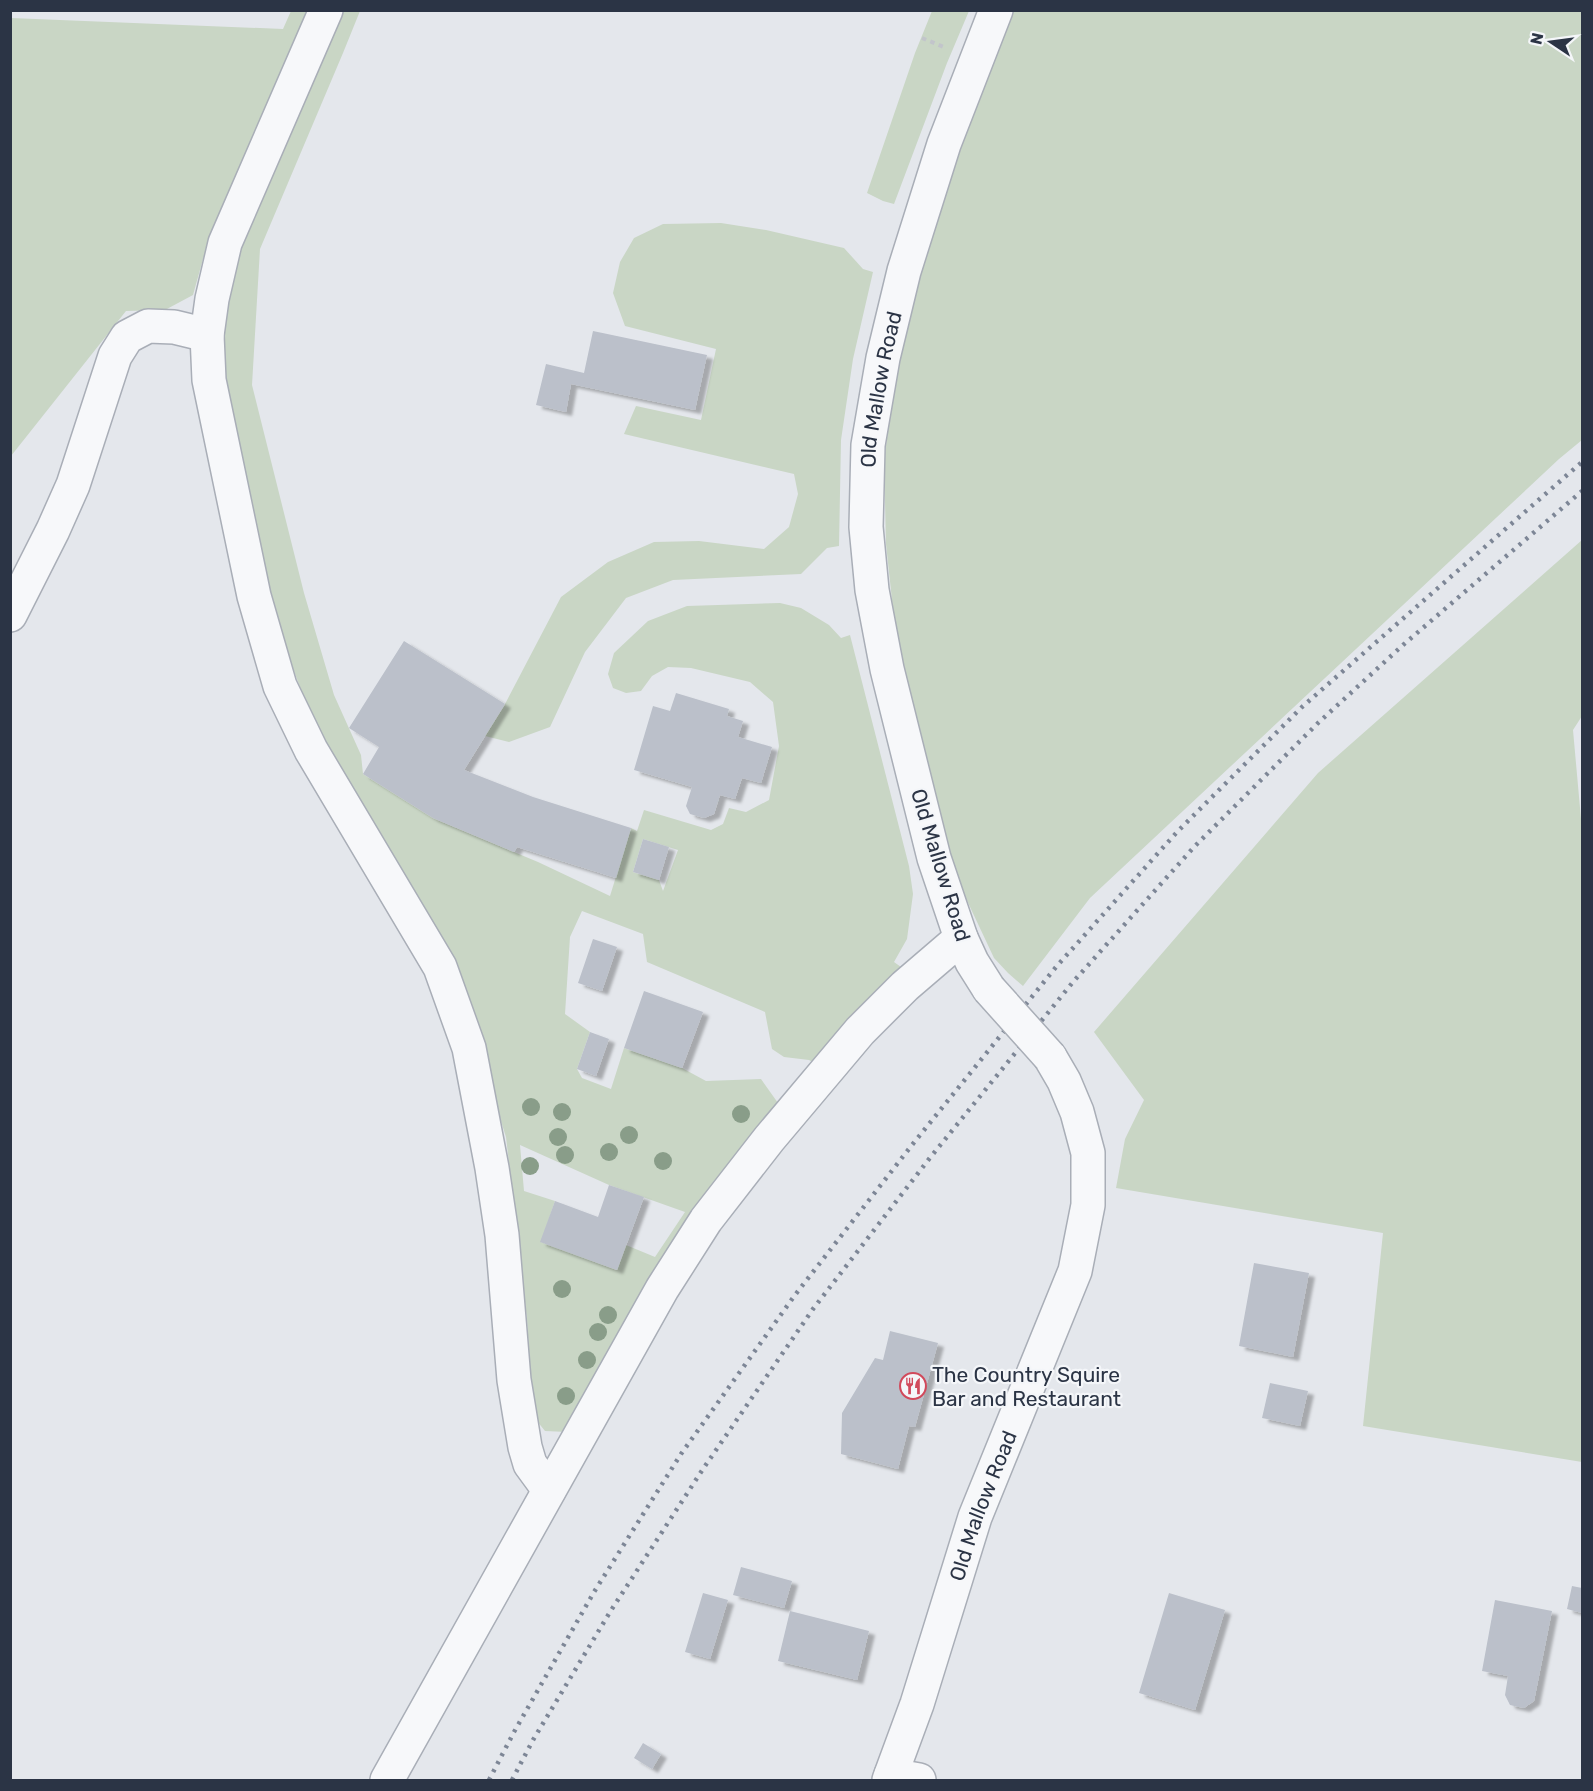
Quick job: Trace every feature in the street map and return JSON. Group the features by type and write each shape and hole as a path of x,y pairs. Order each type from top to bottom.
{"street":[{"path":"326,10 225,243 212,299 207,335 209,380 254,596 280,686 311,750 440,967 469,1048 502,1235 514,1380 525,1447 530,1464 549,1490"},
{"name":"Old Mallow Road","path":"900,1779 917,1704 975,1517 1075,1271 1088,1205 1088,1153 1077,1112 1064,1081 1050,1057 989,989 972,962 961,938 934,858 887,669 872,590 866,527 868,445 883,358 907,262 944,144 996,10"},
{"path":"10,615 73,485 115,356 127,337 148,326 174,327 207,335"},
{"path":"387,1780 662,1289 706,1220 769,1139 860,1031 905,986 961,938"}],"green space":[{"path":"291,11 309,11 292,57 203,259 193,295 165,310 126,311 11,456 11,18 283,29"},
{"path":"336,11 360,11 260,249 252,385 304,593 334,695 361,755 363,774 433,818 538,862 610,896 631,828 637,831 644,810 711,830 723,824 729,808 746,812 769,800 779,746 773,702 750,682 691,668 668,667 652,676 641,691 626,693 613,688 608,674 614,653 648,621 687,606 780,603 801,608 829,625 841,638 850,635 909,866 913,894 907,939 894,962 901,967 816,1064 809,1060 784,1057 772,1049 765,1012 647,962 643,934 582,911 570,937 565,1014 590,1032 577,1069 582,1078 611,1089 624,1048 682,1068 706,1081 761,1079 778,1103 567,1432 545,1431 533,1416 527,1319 506,1137 453,968 343,776 308,709 269,603 225,397 221,328 235,255","holes":["643,839 678,850 663,891 659,880 633,872","520,1145 609,1185 685,1212 655,1257 626,1245 617,1270 541,1242 555,1201 524,1191"]},
{"path":"932,11 969,11 894,204 867,193 915,53"},
{"path":"1012,11 1582,11 1582,440 1090,898 1023,986 994,958 955,875 895,628 886,544 884,460 898,360 936,213"},
{"path":"721,223 766,230 844,248 863,269 873,272 853,359 841,440 839,546 827,548 801,574 673,580 626,598 585,652 550,727 509,742 485,736 505,704 561,597 608,562 654,542 699,541 764,549 789,527 798,494 794,474 624,434 636,406 701,420 716,349 625,326 613,293 620,262 634,238 663,224"},
{"path":"1582,540 1582,716 1573,730 1582,830 1582,1462 1363,1426 1383,1233 1116,1188 1125,1139 1144,1100 1094,1032 1318,773"}],"building":[{"path":"593,331 707,355 695,410 571,384 566,412 536,405 546,364 584,373"},
{"path":"404,641 505,704 464,770 533,797 631,828 616,878 517,847 514,852 433,818 363,774 379,747 349,728"},
{"path":"676,693 729,709 727,716 743,721 738,737 772,747 761,783 742,778 735,799 720,795 714,814 704,818 690,814 686,806 692,787 634,770 653,706 670,711"},
{"path":"643,839 669,847 659,880 633,872"},
{"path":"593,939 617,947 602,991 578,983"},
{"path":"644,991 703,1012 682,1068 624,1048"},
{"path":"590,1032 609,1039 596,1076 577,1069"},
{"path":"609,1185 644,1197 617,1270 540,1242 555,1201 598,1217"},
{"path":"1254,1263 1309,1273 1293,1357 1239,1346"},
{"path":"890,1331 938,1343 915,1427 909,1426 898,1469 841,1454 842,1413 875,1358 883,1360"},
{"path":"1270,1383 1308,1391 1300,1426 1262,1418"},
{"path":"741,1567 792,1581 784,1608 733,1595"},
{"path":"1572,1586 1582,1588 1582,1613 1567,1609"},
{"path":"703,1593 728,1600 710,1659 685,1652"},
{"path":"1169,1593 1225,1610 1195,1710 1139,1693"},
{"path":"1495,1600 1552,1611 1534,1701 1524,1708 1510,1705 1505,1695 1508,1676 1482,1671"},
{"path":"790,1611 869,1631 857,1680 778,1661"},
{"path":"643,1743 661,1754 652,1769 634,1758"}],"railway":[{"path":"489,1780 594,1592 681,1454 795,1295 912,1145 1056,967 1177,832 1302,707 1582,462"},
{"path":"512,1780 533,1740 610,1612 703,1469 813,1309 929,1159 1073,982 1194,847 1318,723 1403,645 1582,491"}],"place":[{"name":"The Country Squire Bar and Restaurant","path":"913,1386"}]}
